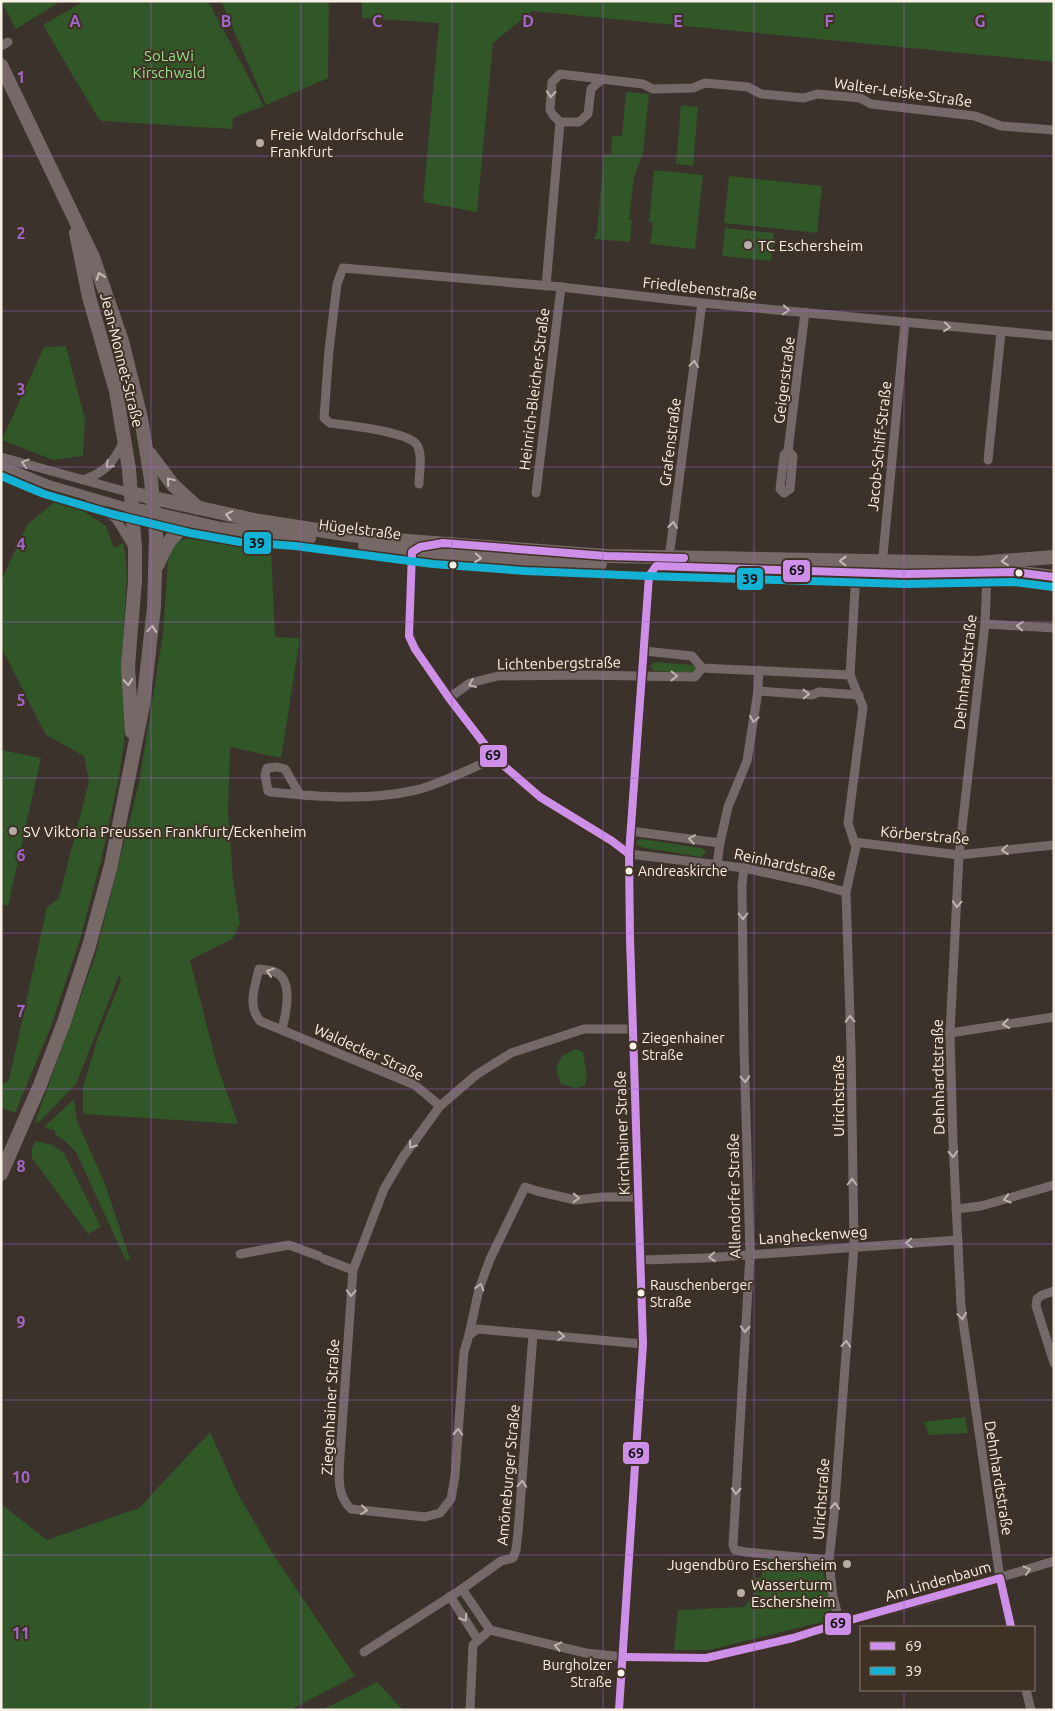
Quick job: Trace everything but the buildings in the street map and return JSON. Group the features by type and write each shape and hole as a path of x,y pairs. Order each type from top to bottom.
{"main road":[{"name":"Jean-Monnet-Straße","path":"1,64 27,115 74,220 93,256 122,341 135,389 153,498 156,569 154,607 143,705 133,750"},
{"name":"Jean-Monnet-Straße","path":"74,220 89,296 111,368 125,439 132,493 135,581 128,666 133,750"},
{"path":"146,449 173,485 199,508"},
{"name":"Hügelstraße","path":"132,493 259,521 344,534 649,566 669,558 882,567 987,574 1014,572 1054,577"},
{"name":"Hügelstraße","path":"133,509 192,523 242,532 296,536 412,552 526,561 856,573 882,567 978,563 1054,557"},
{"path":"156,569 170,538 181,528 192,523"},
{"path":"412,552 420,547 443,543"},
{"path":"1014,572 1054,570"},
{"path":"1,1174 53,1052 89,946 122,818 133,750"},
{"path":"1,1156 15,1140"}],"street":[{"name":"Walter-Leiske-Straße","path":"546,286 560,122 550,110 552,82 560,74 643,84 653,89 693,88 706,83 748,87 761,94 795,98 806,98 817,94 843,96 860,98 871,104 975,116 1001,126 1054,130"},
{"path":"560,122 579,122 588,114 591,89 583,76"},
{"path":"591,89 602,79"},
{"name":"Friedlebenstraße","path":"419,484 420,457 418,446 414,441 403,435 330,423 324,418 330,340 338,284 344,268 1054,336"},
{"name":"Heinrich-Bleicher-Straße","path":"536,493 561,288"},
{"name":"Grafenstraße","path":"669,558 702,303"},
{"name":"Geigerstraße","path":"788,451 805,312"},
{"name":"Jacob-Schiff-Straße","path":"882,567 906,322"},
{"path":"988,460 1001,332"},
{"path":"82,480 98,474 111,464 125,439"},
{"name":"Hügelstraße","path":"1,457 132,493"},
{"name":"Hügelstraße","path":"1,465 16,473 46,484 133,509"},
{"path":"84,496 116,519 135,549"},
{"path":"412,552 409,636 415,649 449,698 495,758 540,797 612,841 629,854"},
{"path":"629,854 649,566"},
{"name":"Ulrichstraße","path":"840,1623 833,1597 828,1560 834,1512 854,1246 846,892 856,847 848,823 863,707 850,675 856,573"},
{"name":"Dehnhardtstraße","path":"987,574 985,624 959,855 950,1033 961,1307 1000,1578 1011,1626"},
{"path":"985,624 1054,628"},
{"path":"644,651 692,656 702,668"},
{"name":"Lichtenbergstraße","path":"449,698 470,683 498,676 540,674 695,677 702,668 850,675"},
{"path":"720,843 728,807 747,761 758,691 759,670"},
{"path":"758,691 812,695 819,692 859,695"},
{"path":"300,795 350,798 417,790 495,758"},
{"name":"Reinhardstraße","path":"630,831 720,843 717,864"},
{"name":"Körberstraße","path":"854,842 959,855 1054,845"},
{"name":"Reinhardstraße","path":"629,854 744,868 846,892"},
{"name":"Kirchhainer Straße","path":"619,1710 624,1657 643,1344 629,854"},
{"name":"Allendorfer Straße","path":"744,868 742,885 744,1048 750,1254 733,1545 735,1550 746,1552 828,1560"},
{"name":"Waldecker Straße","path":"282,1029 288,1006 285,983 276,972 259,969 252,998 255,1016 260,1021 415,1085 440,1106"},
{"path":"950,1033 1054,1017"},
{"name":"Ziegenhainer Straße","path":"633,1029 584,1029 511,1054 476,1075 440,1106 403,1156 384,1189 353,1270 339,1484 343,1502 350,1509 425,1517 440,1512 451,1499 455,1476 464,1352 482,1281 525,1187 575,1200 604,1196 638,1197"},
{"path":"956,1209 981,1206 1054,1185"},
{"name":"Langheckenweg","path":"641,1260 704,1258 958,1240"},
{"path":"240,1254 289,1245 353,1270"},
{"path":"1054,1291 1037,1299 1036,1306 1054,1363"},
{"path":"469,1335 478,1329 643,1344"},
{"name":"Amöneburger Straße","path":"450,1596 501,1561 513,1558 516,1550 533,1334"},
{"name":"Am Lindenbaum","path":"624,1657 706,1658 792,1638 1054,1561"},
{"path":"462,1589 490,1630 586,1653 624,1657"},
{"path":"364,1652 450,1596 478,1640"},
{"path":"470,1710 473,1645 490,1630"},
{"path":"1026,1691 1031,1710"}],"green space":[{"path":"1,1 61,1 16,29"},
{"name":"SoLaWi Kirschwald","path":"84,1 208,1 264,106 233,118 232,129 102,121 98,118 43,25"},
{"path":"221,1 329,1 328,78 266,105"},
{"path":"362,1 1054,1 1054,62 532,11 493,43 477,212 423,202 439,23 362,18"},
{"path":"626,92 649,94 643,153 634,177 629,220 632,220 630,242 594,239 597,232 604,154 611,154 612,136 622,136"},
{"path":"681,105 698,107 693,166 676,164"},
{"path":"654,170 703,175 695,249 650,244 653,223 649,222"},
{"path":"729,176 822,186 817,233 724,223"},
{"name":"TC Eschersheim","path":"725,228 774,233 771,261 722,256"},
{"path":"66,346 85,419 83,456 53,460 2,440 44,347"},
{"path":"57,500 72,503 106,526 114,548 123,543 127,577 122,658 126,709 124,742 119,776 101,861 80,939 51,1026 15,1113 1,1107 1,1085 9,1080 47,907 59,898 89,781 84,756 46,735 1,647 1,581 27,525"},
{"path":"190,538 271,549 275,637 300,638 281,758 230,747 228,813 233,879 240,924 232,939 190,960 216,1062 238,1124 83,1114 83,1087 97,1040 121,980 119,975 76,1084 38,1123 35,1122 95,957 139,783 163,634 168,561 171,548 176,539"},
{"path":"655,662 693,665 697,669 692,673 654,671 650,666"},
{"name":"SV Viktoria Preussen Frankfurt/Eckenheim","path":"1,750 41,758 8,906 1,904"},
{"path":"641,839 702,848 706,852 701,857 640,847 636,843"},
{"path":"576,1049 583,1052 587,1077 585,1085 576,1088 561,1084 556,1068 562,1056"},
{"path":"74,1099 77,1121 105,1184 130,1259 126,1261 76,1152 55,1134 55,1131 44,1127"},
{"path":"36,1141 52,1145 64,1153 101,1227 88,1234 32,1158 32,1148"},
{"path":"965,1417 968,1433 929,1435 924,1422"},
{"path":"210,1432 238,1494 273,1554 355,1676 290,1710 1,1710 1,1504 47,1540 139,1508"},
{"path":"766,1559 822,1567 834,1619 709,1650 674,1650 678,1610 744,1607 756,1592 752,1578 761,1578"},
{"path":"377,1682 403,1710 322,1710"}],"transit line":[{"name":"39","path":"1,476 44,494 112,514 190,533 240,542 295,546 433,564 526,571 647,576 905,584 1014,582 1053,587"},
{"name":"69","path":"629,854 612,841 540,797 495,758 449,698 415,649 409,636 412,552 420,547 443,543 606,556 684,558"},
{"name":"69","path":"619,1710 643,1344 629,854 649,576 656,566 905,574 1014,572 1054,577"},
{"name":"69","path":"624,1657 706,1658 793,1638 1000,1578 1011,1626"}],"place":[{"name":"Freie Waldorfschule Frankfurt","path":"260,143"},
{"name":"TC Eschersheim","path":"748,245"},
{"name":"SV Viktoria Preussen Frankfurt/Eckenheim","path":"13,831"},
{"name":"Andreaskirche","path":"629,871"},
{"name":"Ziegenhainer Straße","path":"633,1046"},
{"name":"Rauschenberger Straße","path":"641,1293"},
{"name":"Jugendbüro Eschersheim","path":"847,1564"},
{"name":"Wasserturm Eschersheim","path":"741,1593"},
{"name":"Burgholzer Straße","path":"621,1673"}]}
